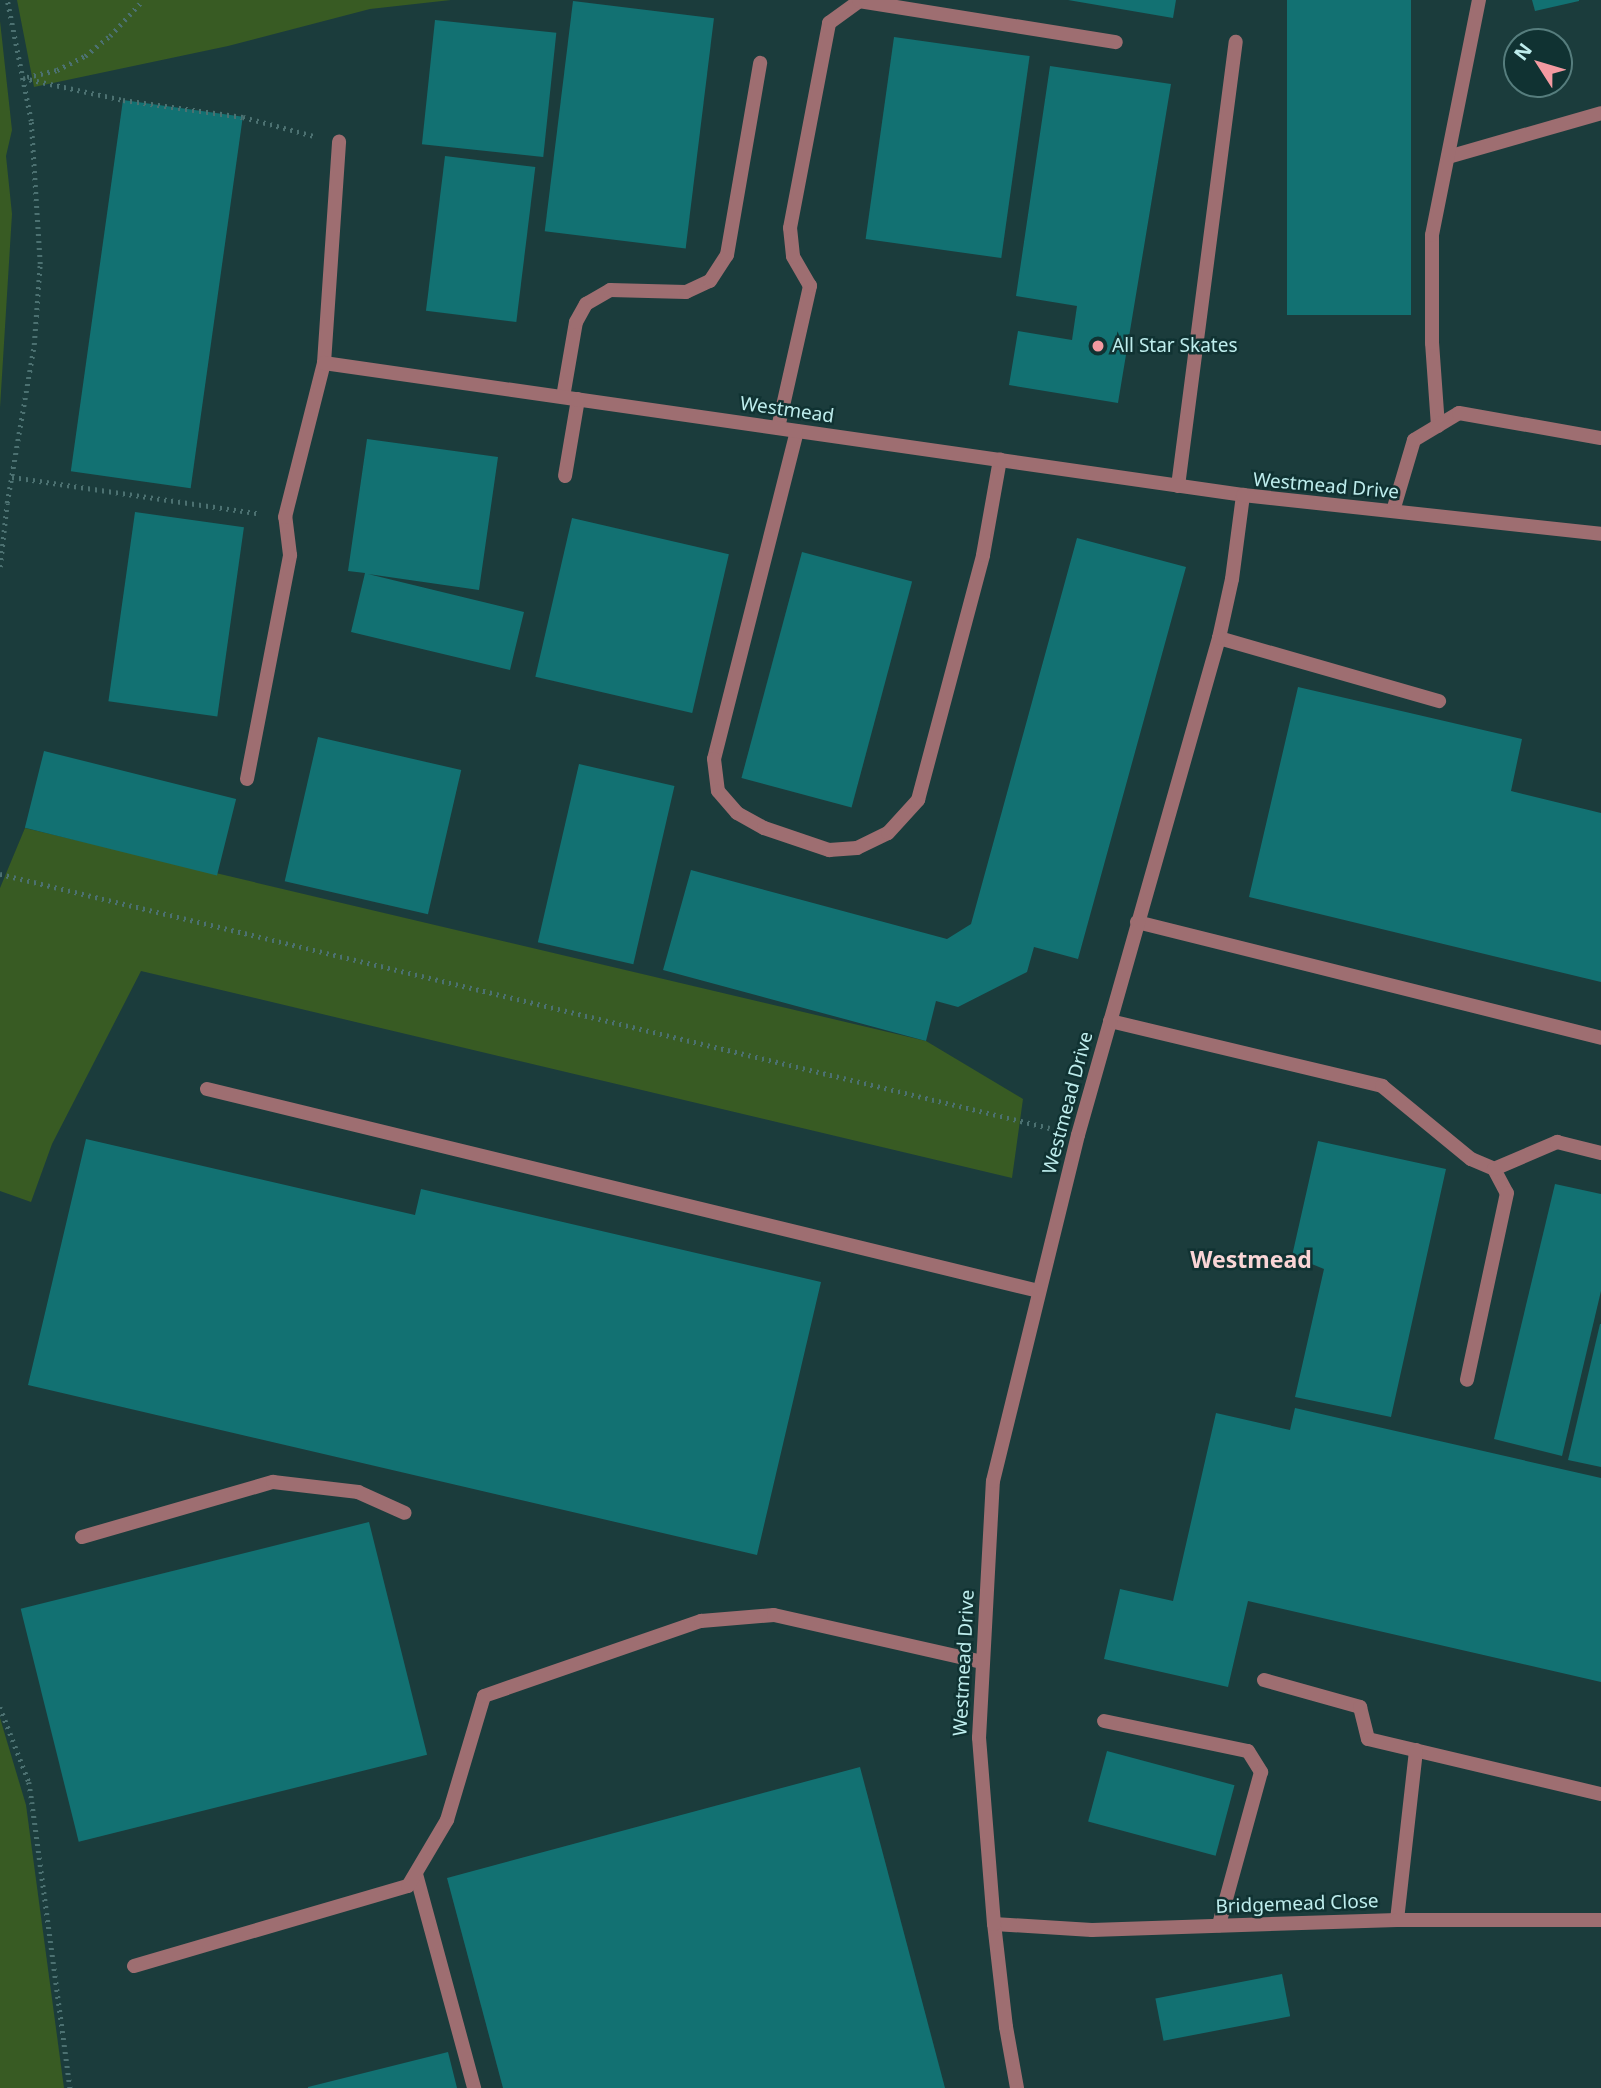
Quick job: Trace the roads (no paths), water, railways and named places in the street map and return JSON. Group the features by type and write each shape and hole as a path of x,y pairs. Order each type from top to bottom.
{"street":[{"path":"1438,426 1432,343 1432,235 1479,0"},
{"path":"778,428 810,286 793,256 790,228 828,23 859,1 1116,41"},
{"path":"1178,486 1236,42"},
{"path":"565,476 576,322 586,304 610,290 686,292 710,281 727,255 760,63"},
{"path":"1448,157 1601,113"},
{"path":"247,779 290,555 285,517 324,363 338,142"},
{"name":"Westmead","path":"324,363 1243,495"},
{"path":"1394,511 1414,440 1458,414 1601,438"},
{"path":"797,431 714,759 718,791 737,813 764,828 829,850 857,848 888,833 918,800 983,555 1000,460"},
{"name":"Westmead Drive","path":"1017,2088 993,1924 979,1738 993,1481 1078,1135 1219,638 1233,579 1243,495 1601,534"},
{"path":"1219,638 1439,701"},
{"path":"1137,922 1601,1038"},
{"path":"1110,1021 1382,1086 1471,1159 1494,1169 1507,1194 1467,1380"},
{"path":"207,1088 1039,1291"},
{"path":"1494,1169 1557,1142 1601,1153"},
{"path":"82,1537 273,1482 358,1492 405,1513"},
{"path":"134,1966 408,1886 447,1820 484,1696 701,1621 774,1615 983,1662"},
{"path":"1264,1681 1360,1707 1368,1739 1601,1794"},
{"path":"1104,1721 1248,1751 1261,1772 1219,1925"},
{"path":"1397,1920 1416,1750"},
{"path":"416,1874 474,2088"},
{"name":"Bridgemead Close","path":"993,1924 1092,1930 1397,1920 1601,1920"}],"place":[{"name":"All Star Skates","path":"1098,346"}],"district":[{"name":"Westmead","path":"1251,1259"}]}
